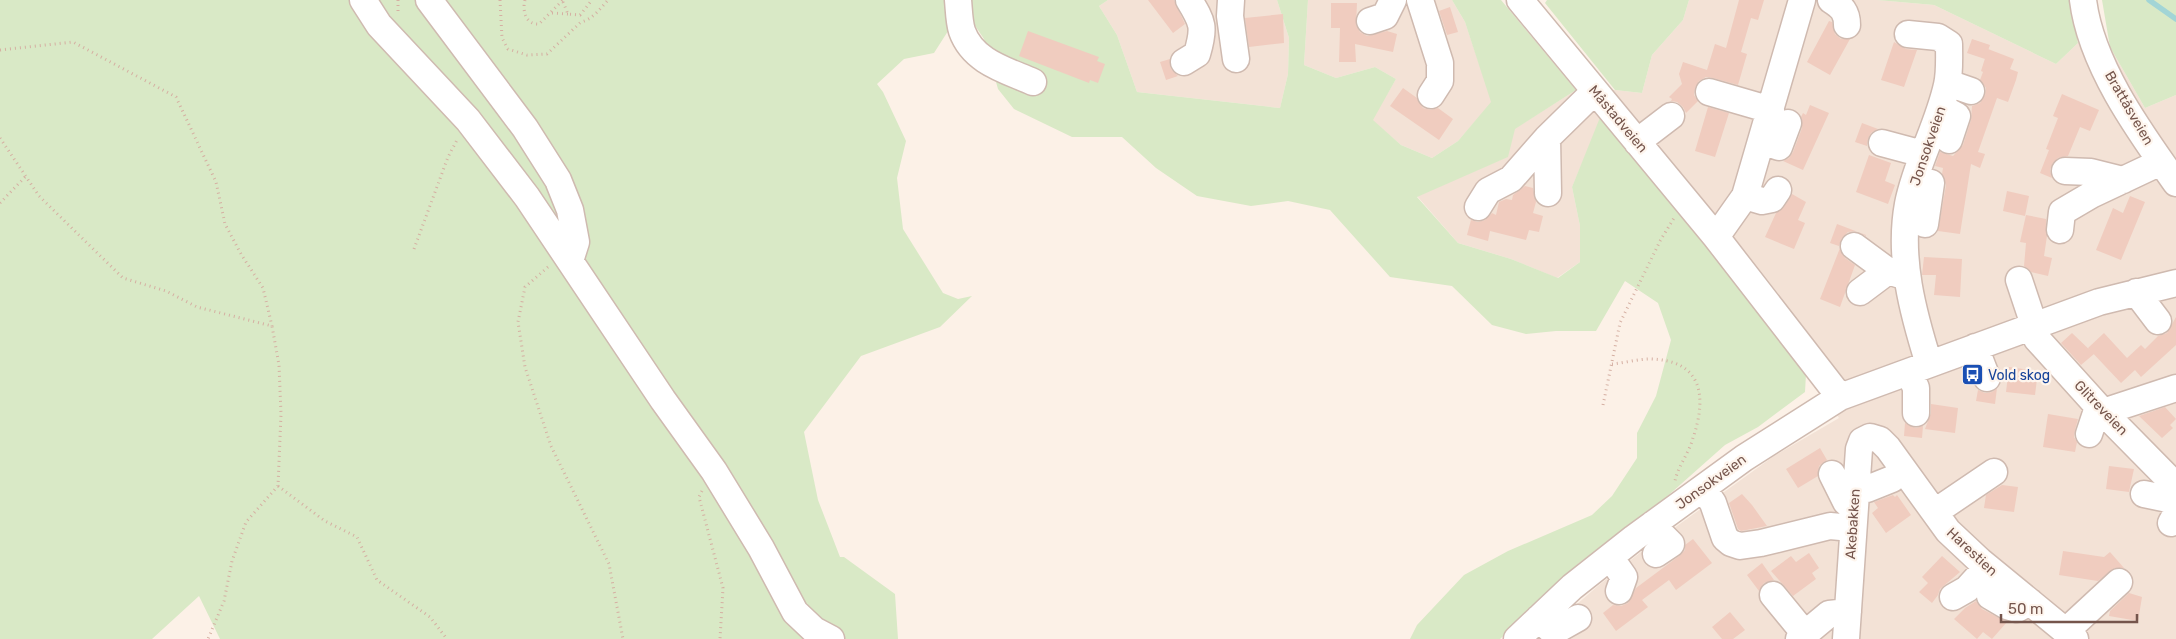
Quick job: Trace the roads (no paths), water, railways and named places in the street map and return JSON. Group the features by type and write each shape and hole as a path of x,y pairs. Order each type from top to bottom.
{"street":[{"path":"363,0 379,25 468,120 526,197 663,400 714,471 762,548 795,612 814,630 831,639"},
{"path":"430,0 525,128 558,180 570,210 576,242 570,261"},
{"path":"958,0 962,31 975,53 984,60 1033,82"},
{"path":"1184,62 1197,54 1202,35 1201,20 1189,0"},
{"path":"1231,0 1230,16 1236,59"},
{"path":"1370,21 1385,16 1393,0"},
{"path":"1420,0 1440,63 1440,80 1431,95"},
{"name":"Måstadveien","path":"1520,0 1716,237 1840,397"},
{"path":"1716,237 1745,196 1762,142 1780,116 1802,0"},
{"path":"1831,0 1840,5 1847,14 1847,25"},
{"name":"Brattåsveien","path":"2083,0 2093,39 2114,87 2176,183"},
{"name":"Jonsokveien","path":"1908,34 1938,38 1949,44 1959,87 1942,108 1908,203 1905,230 1907,277 1913,306 1920,368"},
{"path":"1478,207 1488,191 1511,179 1547,138 1595,91"},
{"path":"1709,92 1780,116"},
{"path":"1942,108 1957,116 1949,140"},
{"path":"1637,142 1671,116"},
{"path":"1547,138 1548,193"},
{"path":"1882,144 1924,154"},
{"path":"2060,230 2062,212 2118,188 2161,162"},
{"path":"2065,172 2091,172 2118,188"},
{"path":"1916,178 1931,183 1925,224"},
{"path":"1745,196 1762,201 1772,199 1778,190"},
{"path":"1854,246 1907,277"},
{"path":"1860,292 1907,277"},
{"name":"Glitreveien","path":"2019,280 2037,339 2092,402 2176,486"},
{"name":"Jonsokveien","path":"1517,639 1547,630 1572,587 1677,506 1768,442 1840,397 2099,302 2176,283"},
{"path":"2136,292 2158,320"},
{"path":"1975,348 1987,378"},
{"path":"1916,413 1916,388 1920,368"},
{"path":"2092,402 2176,388"},
{"name":"Akebakken","path":"1846,639 1859,449 1862,441 1870,436 1880,440 1888,448"},
{"name":"Harestien","path":"1888,448 1948,531 1987,567 2064,630"},
{"path":"1934,512 1994,472"},
{"path":"1832,474 1846,502 1854,508"},
{"path":"1703,488 1713,503 1725,538 1731,543 1740,546 1761,543 1830,526 1854,508 1867,489 1892,479"},
{"path":"2144,494 2168,499 2176,497"},
{"path":"1653,524 1671,544 1656,554"},
{"path":"1610,557 1624,577 1619,591"},
{"path":"1953,597 1967,589 1987,567"},
{"path":"2064,630 2110,580"},
{"path":"1773,595 1802,636 1829,614 1848,612"},
{"path":"1990,596 2007,606 2017,609 2030,602"},
{"path":"1547,630 1578,618"}],"waterway":[{"path":"2149,0 2176,19"}],"place":[{"name":"Vold skog","path":"1972,375"}]}
